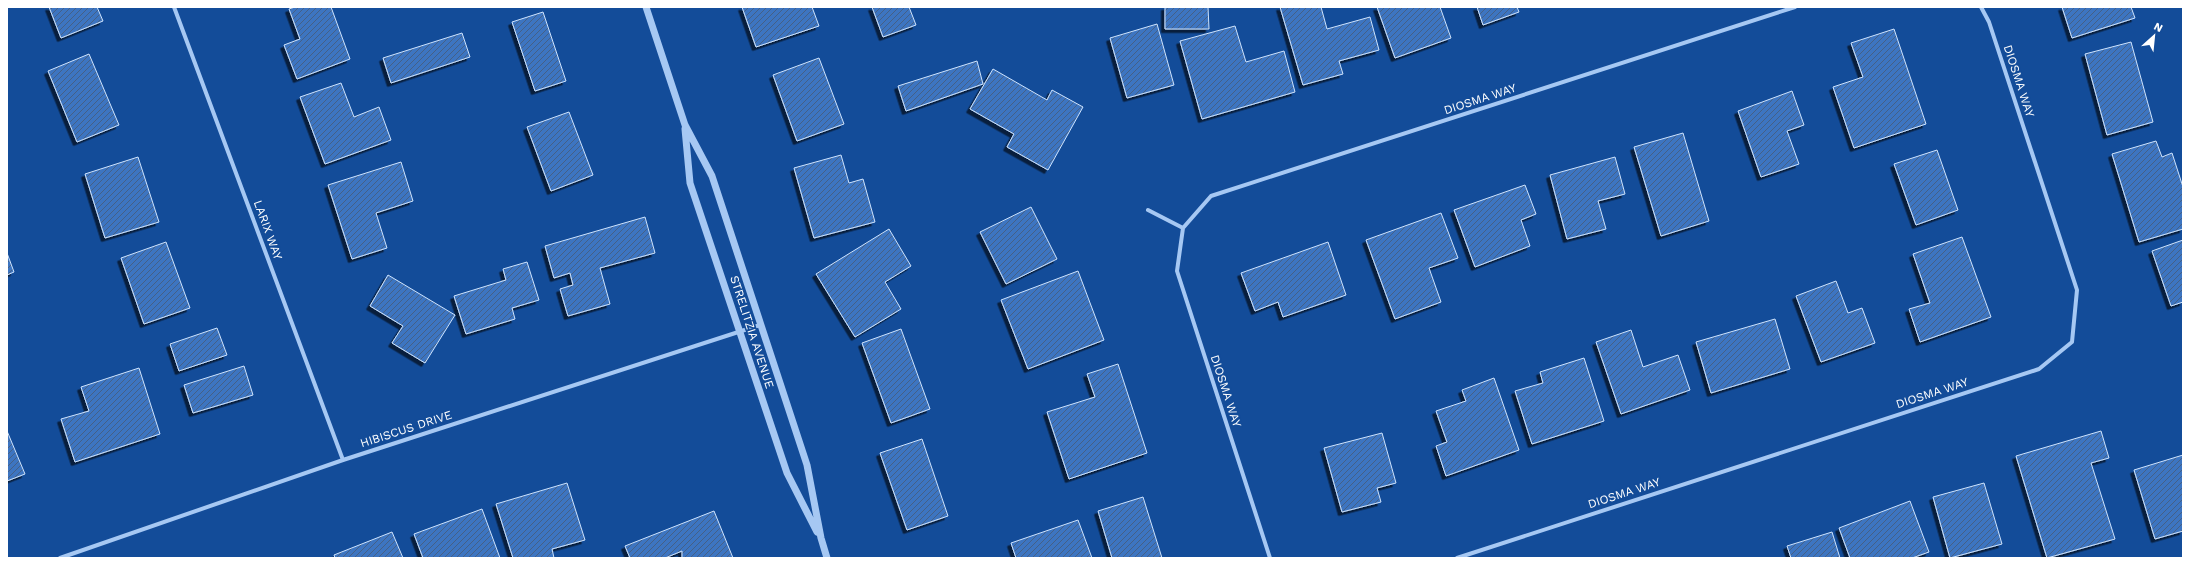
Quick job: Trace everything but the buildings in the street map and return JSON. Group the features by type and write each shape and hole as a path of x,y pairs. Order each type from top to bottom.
{"street":[{"name":"LARIX WAY","path":"174,7 343,460"},
{"name":"STRELITZIA AVENUE","path":"646,7 685,125 712,176 807,465 821,538 827,558"},
{"name":"DIOSMA WAY","path":"1270,558 1177,271 1183,228 1211,196 1795,7"},
{"name":"DIOSMA WAY","path":"1457,558 2039,369 2072,342 2077,290 1989,22 1981,7"},
{"name":"STRELITZIA AVENUE","path":"685,125 690,183 741,331 787,473 821,538"},
{"path":"1148,210 1183,228"},
{"name":"HIBISCUS DRIVE","path":"60,558 343,460 760,325"}]}
